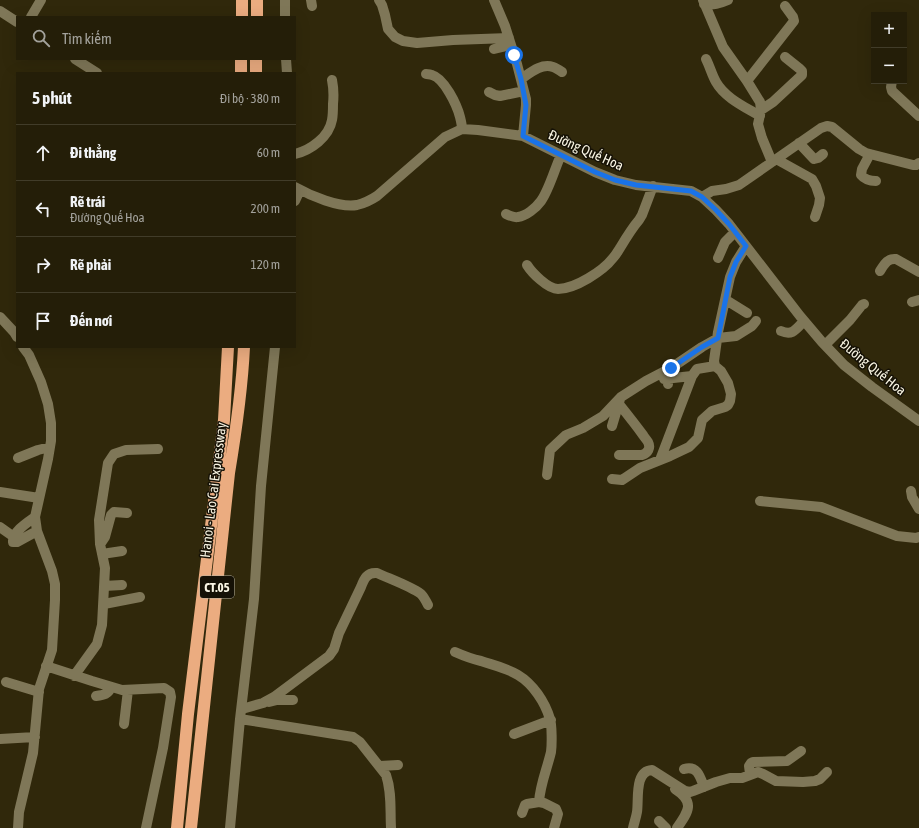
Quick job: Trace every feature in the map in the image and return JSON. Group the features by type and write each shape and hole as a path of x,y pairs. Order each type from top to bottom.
{"highway":[{"path":"242,0 242,16"},
{"path":"257,0 257,16"},
{"path":"241,60 241,72"},
{"path":"256,60 256,72"},
{"name":"Hanoi - Lao Cai Expressway","path":"177,828 188,714 224,420 228,348"},
{"name":"Hanoi - Lao Cai Expressway","path":"191,828 228,481 242,381 244,348"}],"street":[{"path":"32,16 41,0"},
{"path":"285,0 285,16"},
{"path":"379,0 385,15 388,30 395,37 403,41 417,43 453,40 510,41"},
{"path":"494,0 510,41 524,91 526,105 523,136"},
{"path":"703,2 712,5 728,0"},
{"path":"703,2 723,47 760,102 758,124 762,138 774,160 812,179 816,186 820,198 815,217"},
{"path":"747,81 794,21 793,17 785,6"},
{"path":"0,10 16,21"},
{"path":"494,49 510,41"},
{"path":"760,113 802,75 802,71 785,57"},
{"path":"706,59 717,83 727,95 737,103 760,113"},
{"path":"77,60 95,72"},
{"path":"286,60 287,72"},
{"path":"521,79 537,68 553,67 562,72"},
{"path":"297,188 327,201 344,205 357,205 368,202 378,196 445,137 462,129 460,115 450,93 437,77 426,74"},
{"path":"296,154 310,148 321,140 328,131 332,121 335,93 332,80"},
{"path":"892,84 892,91 919,116"},
{"path":"489,92 500,96 524,91"},
{"path":"702,197 712,191 739,185 821,128 827,126 832,127 866,153 913,165 919,163"},
{"name":"Đường Quế Hoa","path":"462,129 523,136 595,172 615,180 636,185 691,191 702,197 716,210 735,232 804,321 844,365 919,421"},
{"path":"799,143 814,159 823,154"},
{"path":"870,154 862,169 861,175 864,178 876,181"},
{"path":"506,214 511,217 519,217 528,214 541,202 561,155"},
{"path":"527,265 530,271 536,276 553,288 559,289 582,282 597,273 614,258 639,220 653,186"},
{"path":"718,258 722,246 735,232"},
{"path":"620,482 640,468 689,447 698,438 702,420 712,411 728,405 731,394 728,383 724,375 715,366 714,361 730,277 736,262 746,246"},
{"path":"880,271 887,262 892,259 896,259 919,272"},
{"path":"726,300 747,313"},
{"path":"825,345 864,304"},
{"path":"0,317 16,335"},
{"path":"547,475 550,450 566,435 583,428 603,416 646,381 671,368 702,347 718,338 736,336 752,326 756,320"},
{"path":"781,332 787,334 792,332 804,321"},
{"path":"18,828 19,812 33,753 39,692 52,650 55,600 55,584 52,571 37,531 35,517 50,447 51,423 48,404 41,382 24,348"},
{"path":"230,828 240,719 254,600 261,486 275,348"},
{"path":"660,460 692,376 697,369 715,366"},
{"path":"669,381 669,372 671,368"},
{"path":"646,381 669,381 692,376"},
{"path":"612,426 620,401"},
{"path":"619,455 646,454 649,447 644,436 620,401"},
{"path":"18,458 50,447"},
{"path":"74,676 96,644 102,625 105,568 101,549 99,520 108,463 114,454 126,450 158,449"},
{"path":"911,491 912,497 919,509"},
{"path":"0,492 40,498"},
{"path":"760,501 821,507 897,536 916,538 919,536"},
{"path":"101,549 111,515 114,512 127,513"},
{"path":"35,517 23,526 14,536 12,541 17,542 37,531"},
{"path":"0,527 14,536"},
{"path":"101,549 122,551"},
{"path":"262,703 329,656 334,649 339,633 367,576 377,573 409,588 420,594 428,605"},
{"path":"104,586 122,586"},
{"path":"104,604 140,597"},
{"path":"455,652 501,667 518,675 536,692 544,705 551,720 551,751 539,794 539,802"},
{"path":"85,661 96,654"},
{"path":"46,666 122,690 164,688 170,692 171,697 163,748 146,828"},
{"path":"6,682 39,692"},
{"path":"96,696 106,694 112,687"},
{"path":"124,724 128,690"},
{"path":"242,709 276,700 292,700"},
{"path":"240,719 353,737 360,742 380,766 388,780 391,828"},
{"path":"514,734 551,720"},
{"path":"0,739 35,737"},
{"path":"750,774 750,766 753,762 787,761 801,751"},
{"path":"380,766 398,765"},
{"path":"684,769 689,767 696,771 704,787"},
{"path":"633,828 637,813 638,784 642,776 648,770 652,770 684,791 690,792 716,782 730,778 742,778 758,772 776,781 803,782 820,779 827,772"},
{"path":"646,772 659,778 679,792 686,799 689,806 688,811 677,828"},
{"path":"522,813 525,805 527,804 539,802 544,803 556,809 558,814 554,828"}],"route":[{"path":"514,55 526,99 523,136 595,172 615,180 636,185 691,191 702,197 716,210 746,246 736,262 730,277 718,338 671,368"}]}
